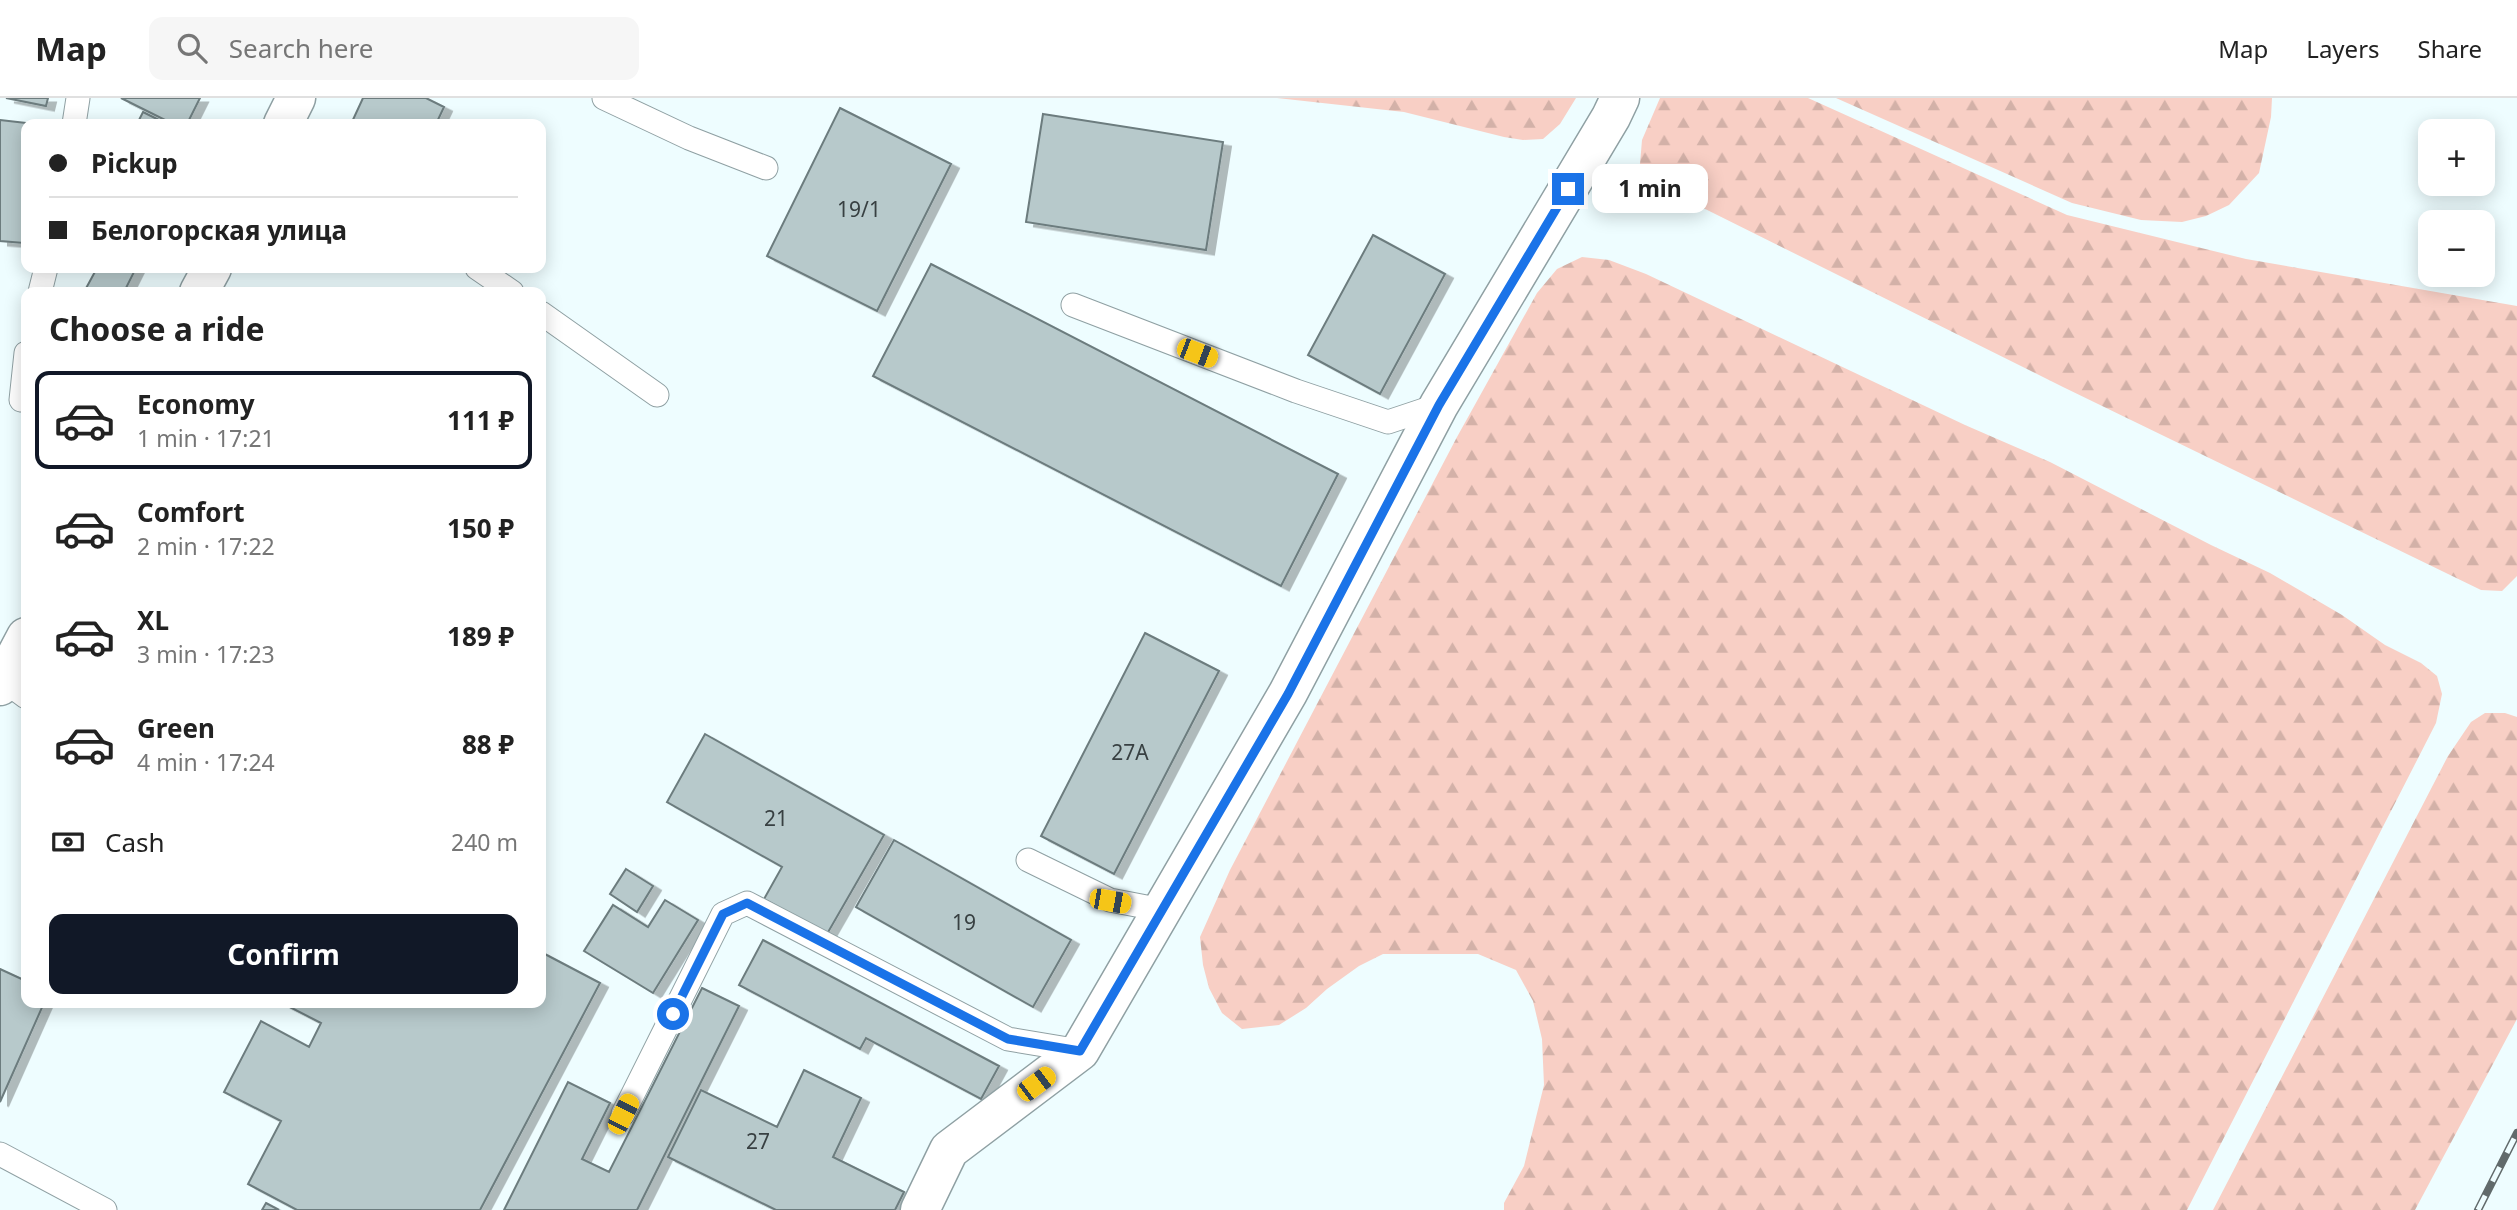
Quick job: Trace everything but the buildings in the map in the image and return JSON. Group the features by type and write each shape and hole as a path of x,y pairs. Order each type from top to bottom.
{"street":[{"path":"286,119 296,98"},
{"path":"920,1210 949,1150 1080,1051 1288,694 1439,405 1620,98"},
{"path":"10,688 21,653"}],"lane":[{"path":"75,119 78,98"},
{"path":"604,98 689,138 766,168"},
{"path":"484,273 505,287"},
{"path":"1073,305 1296,391 1388,422 1439,405"},
{"path":"546,317 657,395"},
{"path":"1028,860 1110,901 1162,909"},
{"path":"623,1114 723,914 747,903 1008,1039 1080,1051"},
{"path":"0,1154 105,1210"}],"green space":[{"path":"1277,98 1576,98 1560,124 1543,139 1523,140 1404,112"},
{"path":"1660,98 1808,98 2067,215 2246,259 2517,306 2517,576 2502,591 2481,590 2063,387 1659,186 1640,164 1642,140"},
{"path":"1836,98 2272,98 2271,117 2259,173 2229,205 2206,216 2182,222 2141,220 2072,203"},
{"path":"1582,257 1609,260 1646,274 1965,425 2050,462 2270,573 2342,615 2385,645 2421,663 2437,676 2442,694 2436,723 2187,1210 1504,1210 1504,1203 1524,1166 1544,1085 1542,1039 1533,1001 1516,970 1478,954 1383,954 1359,966 1306,1008 1279,1025 1242,1029 1222,1013 1209,988 1200,937 1230,870 1457,437 1537,293 1557,269"},
{"path":"2485,713 2505,713 2517,717 2517,1019 2415,1210 2213,1210 2448,756 2471,722"}],"railway":[{"path":"2478,1210 2517,1133"}],"route":[{"path":"673,1014 723,914 747,903 1008,1039 1080,1051 1288,694 1439,405 1568,189"}]}
